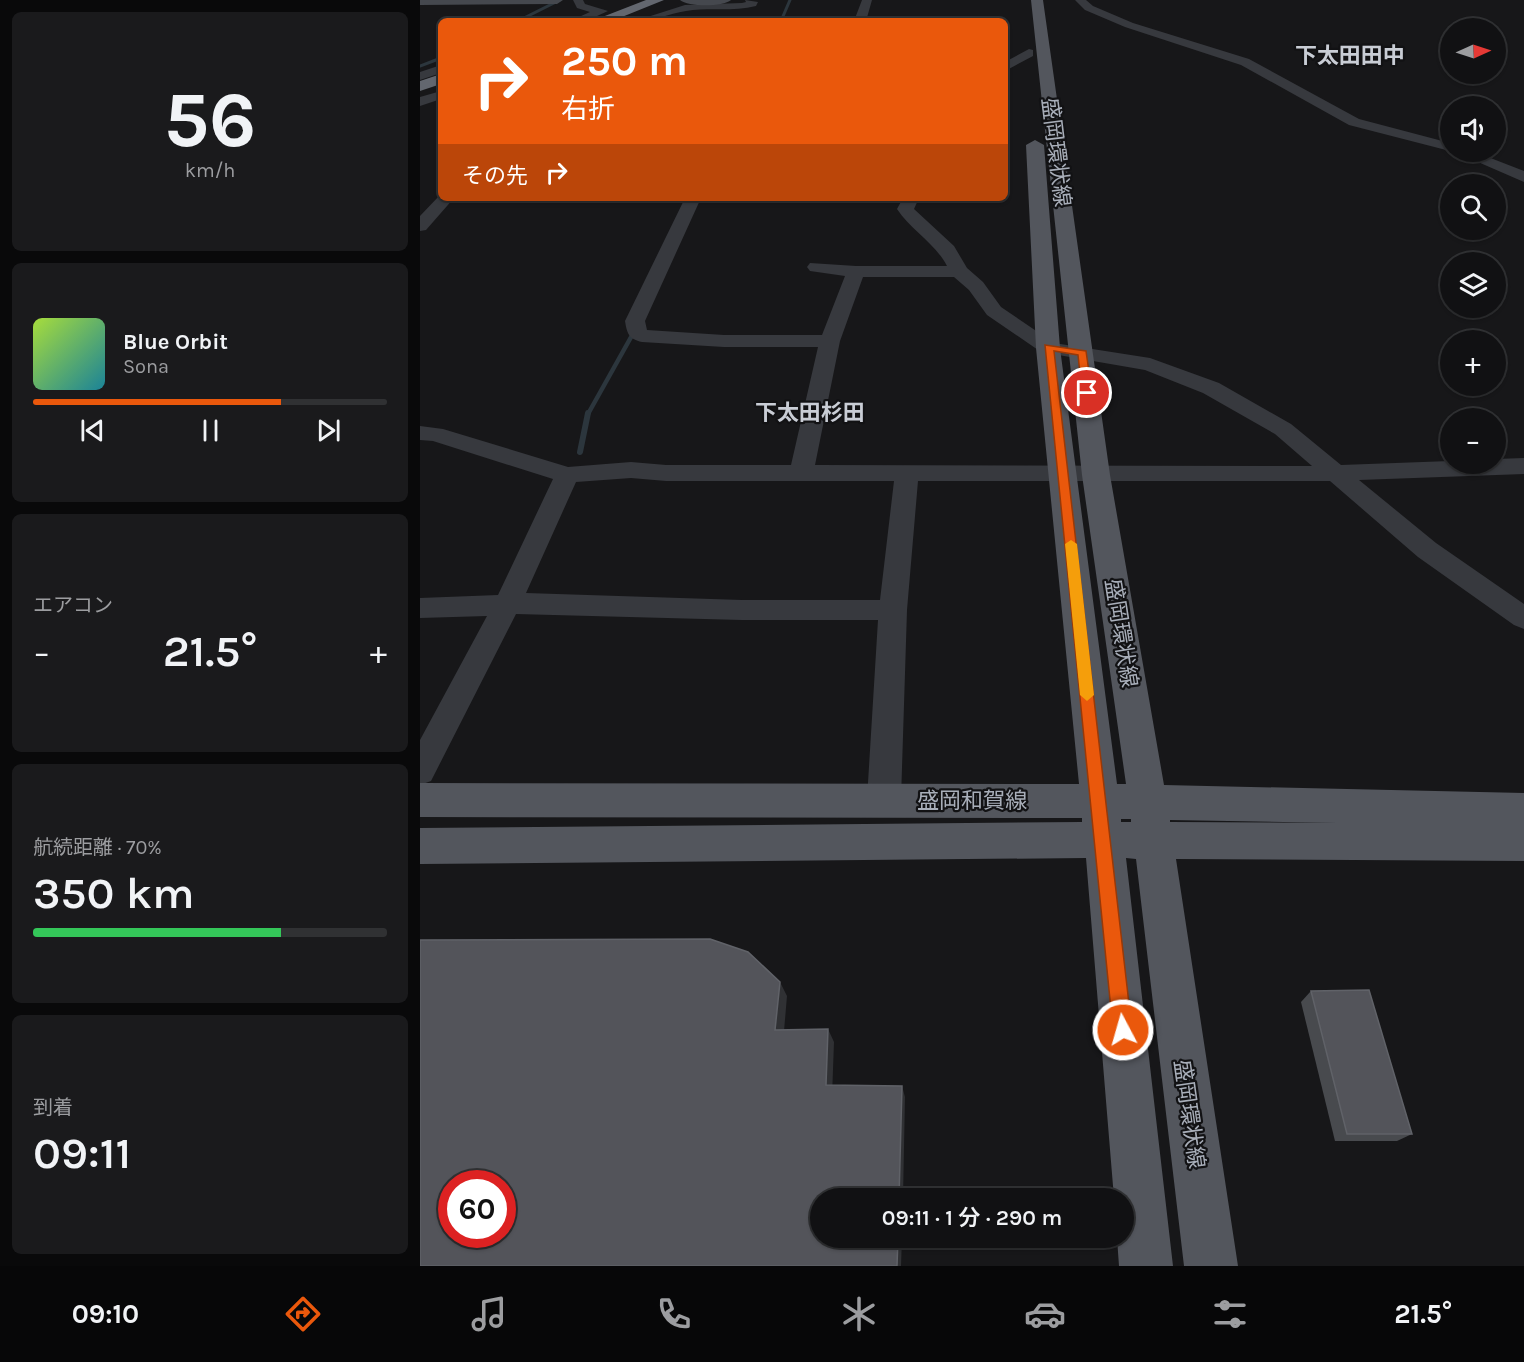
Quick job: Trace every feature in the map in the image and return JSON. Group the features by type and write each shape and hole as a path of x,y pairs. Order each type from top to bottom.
{"highway":[{"path":"607,18 658,0"},
{"path":"627,18 676,0"},
{"path":"420,86 438,80"},
{"path":"420,94 438,87"}],"main road":[{"name":"盛岡環状線","path":"1026,0 1048,348 1064,474 1146,1266"},
{"name":"盛岡環状線","path":"1037,0 1083,353 1096,475 1151,822 1211,1266"},
{"name":"盛岡和賀線","path":"420,800 884,799 1101,821"},
{"name":"盛岡和賀線","path":"1151,822 1524,810"},
{"name":"盛岡和賀線","path":"420,846 1101,821 1524,843"}],"street":[{"path":"420,1 557,0"},
{"path":"578,0 581,6 602,10 583,18"},
{"path":"686,0 724,0"},
{"path":"649,18 670,10 742,6 752,4 750,0"},
{"path":"861,18 867,0"},
{"path":"1080,0 1089,8 1129,25 1245,62 1354,122 1440,144"},
{"path":"690,18 698,7"},
{"path":"1008,65 1029,53"},
{"path":"420,76 438,70"},
{"path":"420,102 438,96"},
{"path":"1487,162 1524,177"},
{"path":"420,226 438,198"},
{"path":"692,201 635,321 637,333 642,336 697,340 830,341"},
{"path":"909,201 905,209 948,250 959,271 976,286 994,311 1048,348 1150,364 1211,388 1283,429 1427,550 1524,618"},
{"path":"816,267 856,272 959,271"},
{"path":"802,472 830,341 856,272"},
{"path":"420,433 435,434 567,475 631,470 1096,475 1333,473 1524,466"},
{"path":"884,799 892,610 907,472"},
{"path":"420,771 507,605 567,475"},
{"path":"420,608 543,603 742,610 892,610"}],"building":[{"path":"710,939 748,952 780,982 775,1030 828,1029 826,1085 902,1086 899,1188 810,1188 810,1248 898,1248 897,1266 420,1266 420,940"},
{"path":"1369,990 1412,1134 1347,1134 1311,991"}],"waterway":[{"path":"524,18 560,0"},
{"path":"782,18 790,0"},
{"path":"420,66 438,59"},
{"path":"588,414 635,330"},
{"path":"580,452 588,413"}],"slow traffic":[{"path":"1071,544 1087,695"}],"district":[{"name":"下太田田中","path":"1350,55"},
{"name":"下太田杉田","path":"810,412"}],"route":[{"path":"1087,393 1083,353 1048,348 1104,840 1123,1030"}]}
